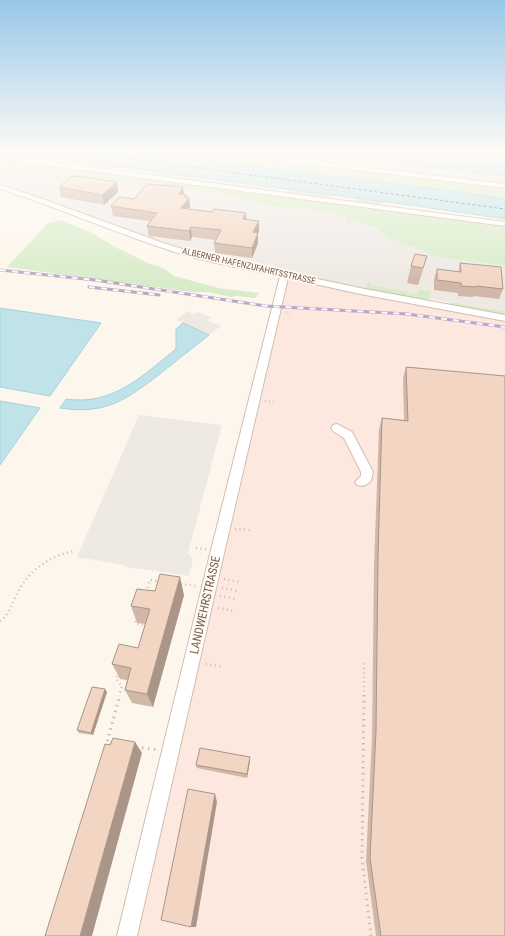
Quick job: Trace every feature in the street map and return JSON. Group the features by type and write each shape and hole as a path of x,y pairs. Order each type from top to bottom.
{"street":[{"name":"ALBERNER HAFENZUFAHRTSSTRASSE","path":"28,196 163,246 285,275 423,304 505,318"},
{"path":"292,196 505,224"},
{"name":"LANDWEHRSTRASSE","path":"128,936 214,562 285,275"},
{"path":"337,428 346,432 367,472 367,478 361,482"}],"path":[{"path":"283,310 292,317"},
{"path":"264,400 276,402"},
{"path":"235,529 250,530"},
{"path":"0,621 8,613 18,590 32,574 58,555 75,551"},
{"path":"224,579 240,582"},
{"path":"145,595 150,580 165,582"},
{"path":"179,584 198,586"},
{"path":"222,588 238,591"},
{"path":"220,596 236,599"},
{"path":"218,608 234,611"},
{"path":"137,616 135,624 152,627"},
{"path":"364,663 362,858 371,936"},
{"path":"206,664 223,667"},
{"path":"105,750 122,686 116,679 120,668"},
{"path":"107,742 113,743"},
{"path":"132,746 171,752"}],"shaded area":[{"path":"37,196 230,196 265,205 339,213 339,215 347,216 350,222 362,223 374,228 389,239 427,252 430,256 505,266 505,311 430,299 430,291 417,294 391,293 281,271 186,249 153,239"},
{"path":"285,275 505,318 505,936 127,936"},
{"path":"188,311 194,314 198,312 211,317 207,320 221,326 209,335 176,320"},
{"path":"139,415 222,425 188,553 193,560 189,576 126,567 124,565 77,557"}],"green space":[{"path":"230,196 287,196 505,225 505,266 430,256 427,252 389,239 375,228 354,221 347,223 346,216 338,215 338,213 265,205 247,201"},
{"path":"302,196 330,196 329,198 356,201 360,198 380,201 378,202 382,203 381,206"},
{"path":"482,196 505,196 505,199"},
{"path":"61,220 90,232 115,247 148,263 163,268 174,276 218,288 259,293 255,298 237,296 231,297 208,292 192,292 7,267 48,223"},
{"path":"368,281 371,281 370,285 417,294 418,290 430,291 430,299 423,300 367,290 366,288"},
{"path":"450,302 505,311 505,315 452,307"}],"water":[{"path":"337,196 482,196 505,199 505,219 388,202 377,202 378,201"},
{"path":"0,308 101,323 50,396 0,387"},
{"path":"183,323 209,335 137,391 126,398 103,407 76,410 60,408 66,399 83,400 98,398 126,387 139,379 176,349 176,329"},
{"path":"0,401 40,408 0,465"}],"building":[{"path":"137,196 186,196 185,197 189,198 181,208 212,212 214,209 246,213 243,219 259,221 253,232 258,233 252,248 214,243 221,230 191,227 189,231 147,226 157,213 111,206 119,197 134,199"},
{"path":"415,254 427,256 423,268 411,266"},
{"path":"460,263 501,267 503,289 461,286 461,283 437,280 437,269 461,272"},
{"path":"406,367 505,376 505,936 381,936 370,858 376,731 378,556 382,418 408,421"},
{"path":"160,574 180,577 147,694 125,690 131,668 112,664 119,644 138,648 150,609 131,606 137,589 155,591"},
{"path":"92,687 105,689 91,733 77,730"},
{"path":"113,738 135,742 80,936 45,936 105,744 110,745"},
{"path":"200,748 250,757 247,774 196,765"},
{"path":"188,789 215,794 191,927 161,920"}],"ferry route":[{"path":"406,196 505,209"}],"railway":[{"path":"0,270 95,280 266,306 407,314 505,327"},
{"path":"89,287 159,295"}]}
